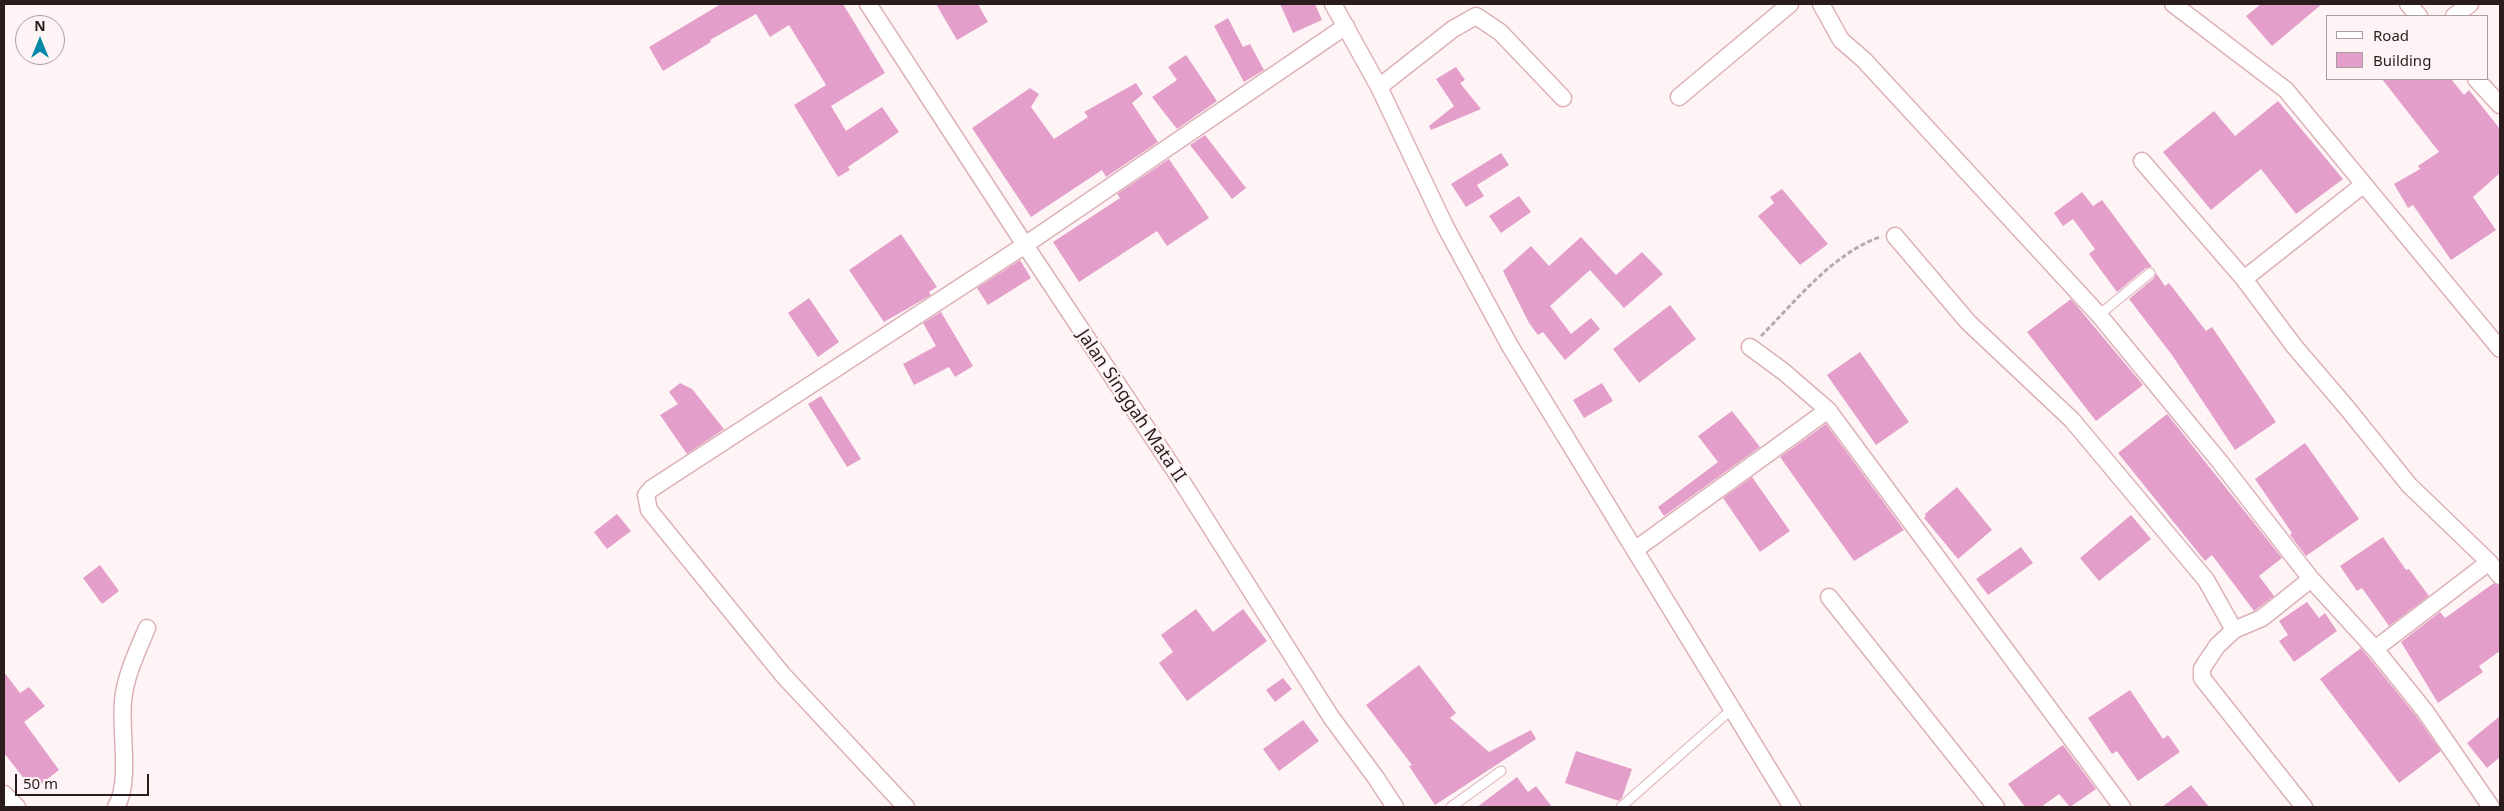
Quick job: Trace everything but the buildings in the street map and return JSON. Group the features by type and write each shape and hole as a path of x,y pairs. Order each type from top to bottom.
{"street":[{"name":"Jalan Singgah Mata II","path":"868,4 1024,245 1177,474 1331,717 1395,807"},
{"path":"1333,4 1337,31 1379,87 1445,226 1510,346 1568,444 1636,549 1792,807"},
{"path":"1679,97 1790,4"},
{"path":"1821,4 1841,40 1864,60 2099,315 2220,462 2311,579 2375,649 2425,711 2491,807"},
{"path":"2174,4 2286,90 2500,349"},
{"path":"2408,4 2419,15"},
{"path":"2455,15 2470,4"},
{"path":"1379,87 1453,29 1476,16 1500,32 1563,98"},
{"path":"906,807 783,675 648,510 646,495 651,489 1024,245 1337,31"},
{"path":"2477,80 2500,105"},
{"path":"2142,161 2244,279 2294,346 2347,408 2409,486 2489,562 2500,576"},
{"path":"2244,279 2315,221 2364,186"},
{"path":"1895,236 1968,322 2072,420 2206,580 2234,630"},
{"path":"1750,347 1784,372 1828,410 2122,807"},
{"path":"1636,549 1828,410"},
{"path":"2375,649 2489,562"},
{"path":"2304,807 2202,678 2202,669 2217,646 2234,630 2262,618 2311,579"},
{"path":"1829,596 1996,807"},
{"path":"116,807 121,799 125,774 122,738 123,699 133,662 147,628"},
{"path":"4,794 17,807"}],"lane":[{"path":"2099,315 2150,273"},
{"path":"1621,807 1732,709"},
{"path":"1451,807 1501,771"}],"path":[{"path":"1750,347 1832,265 1870,240 1884,235 1895,236"}]}
